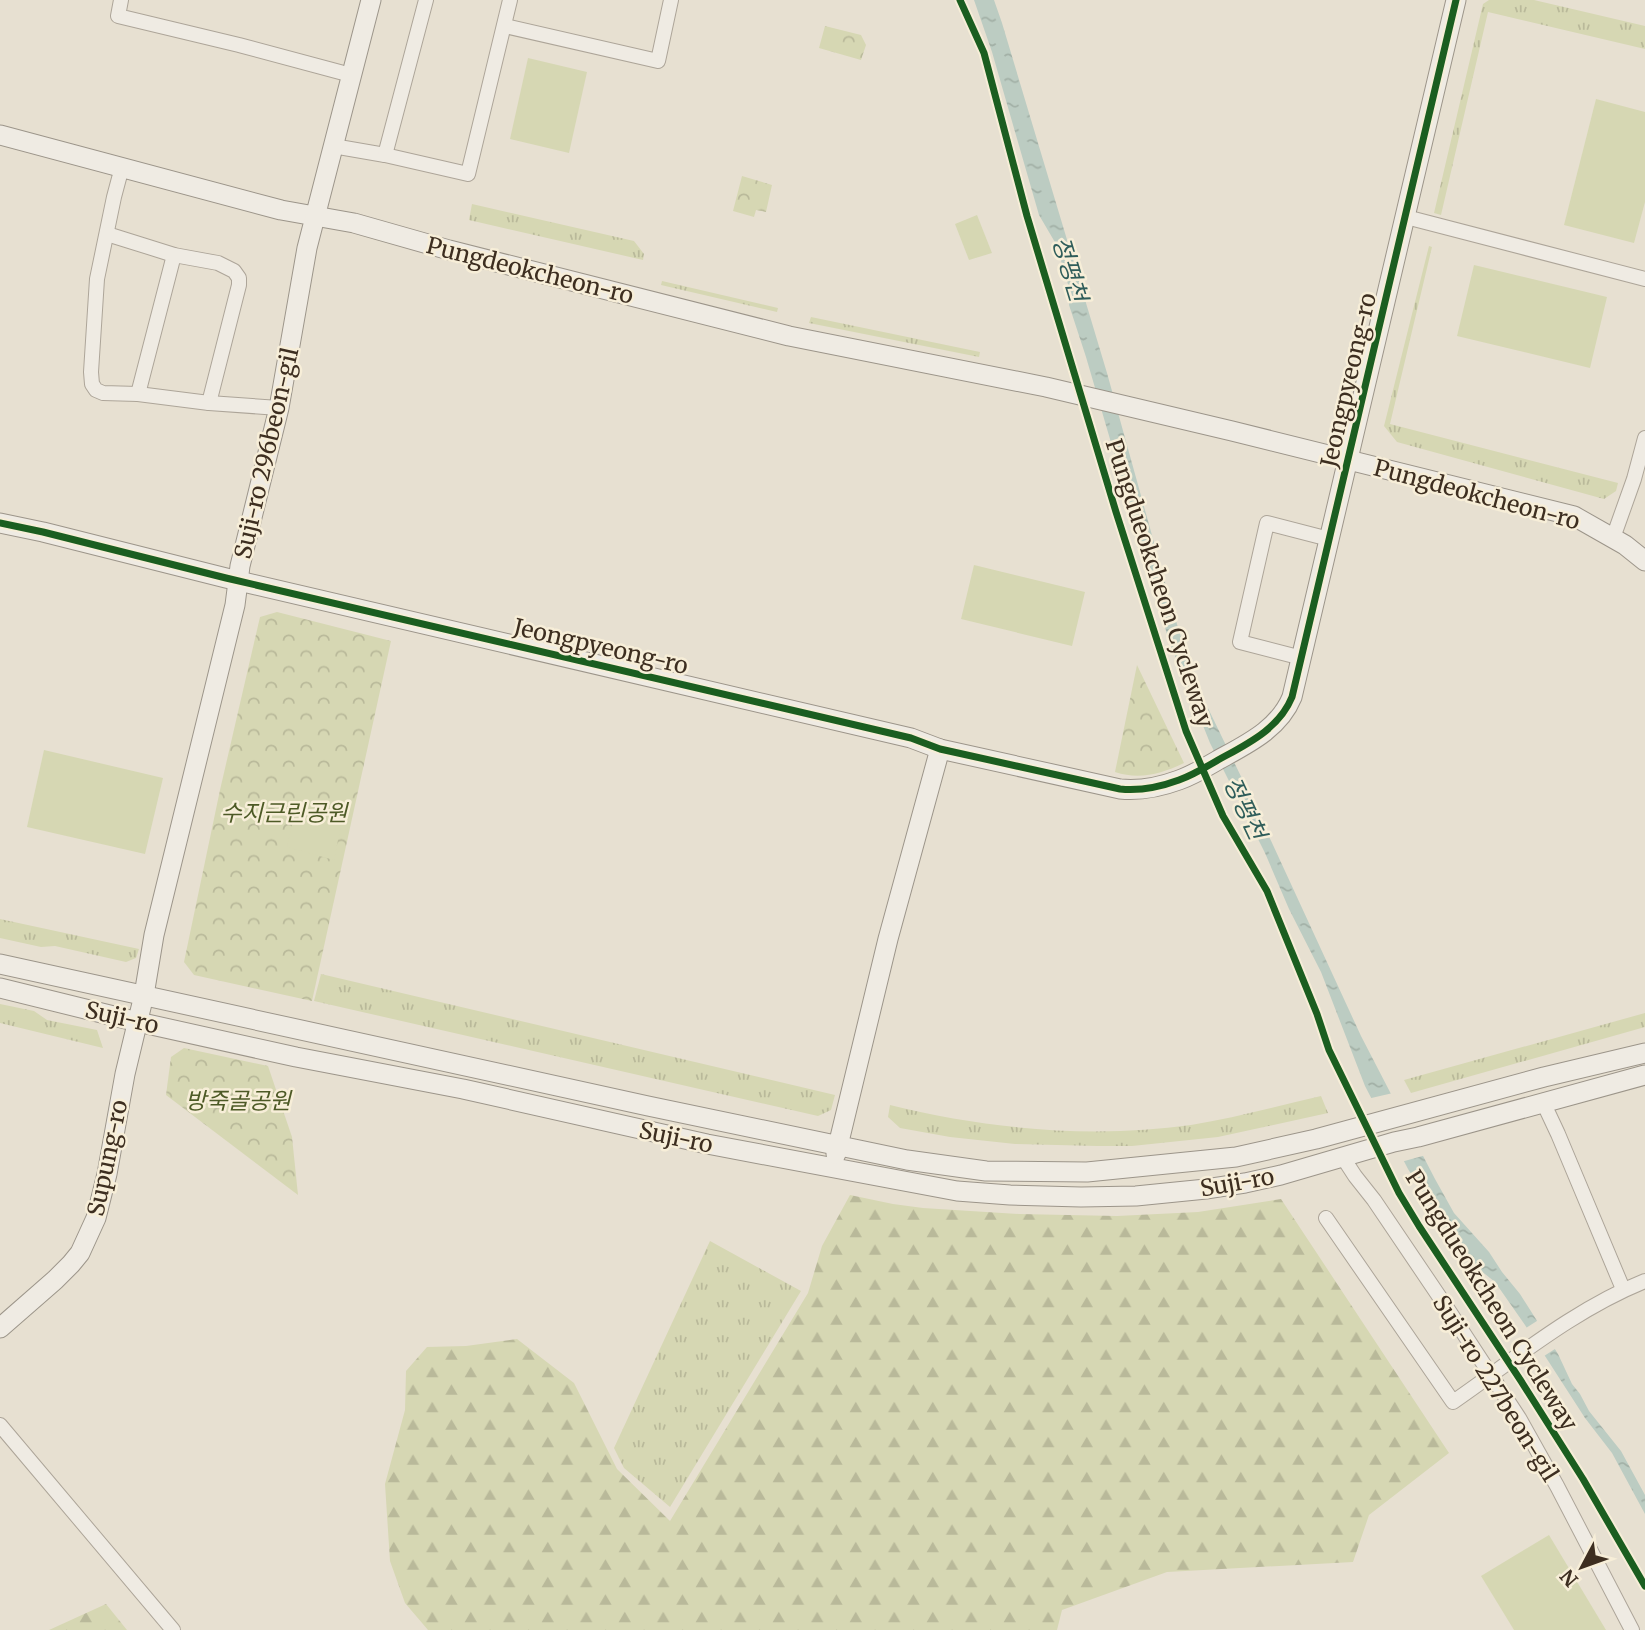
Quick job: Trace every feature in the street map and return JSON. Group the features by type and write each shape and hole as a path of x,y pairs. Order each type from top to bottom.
{"main road":[{"name":"Suji-ro 296beon-gil","path":"144,995 154,935 235,605 240,566 279,408 307,248 371,0"},
{"name":"Jeongpyeong-ro","path":"0,523 898,735 940,749 1130,790 1177,781 1242,747 1269,728 1289,705 1456,0"},
{"name":"Pungdeokcheon-ro","path":"0,135 281,210 354,223 449,250 789,336 1135,408 1574,516 1625,545 1645,561"},
{"path":"832,1168 888,939 940,749"},
{"name":"Suji-ro","path":"0,964 570,1090 907,1160 986,1171 1087,1172 1236,1157 1316,1139 1544,1077 1645,1053"},
{"name":"Suji-ro","path":"0,988 296,1057 463,1089 707,1144 957,1191 1020,1195 1136,1196 1206,1189 1281,1175 1543,1102"},
{"name":"Supung-ro","path":"0,1328 71,1264 90,1233 102,1196 125,1074 144,995"},
{"path":"1543,1102 1645,1075"}],"street":[{"path":"121,0 118,16 351,75"},
{"path":"385,155 426,0"},
{"path":"333,146 468,174 510,0"},
{"path":"505,26 658,61 671,0"},
{"path":"122,167 97,279 92,384 96,390 103,393 279,408"},
{"path":"1406,217 1645,279"},
{"path":"107,234 174,254 218,263 234,271 239,278 209,402"},
{"path":"138,394 174,254"},
{"path":"1613,538 1645,438"},
{"path":"1301,658 1240,642 1267,523 1329,539"},
{"path":"1543,1102 1623,1289"},
{"name":"Suji-ro 227beon-gil","path":"1350,1154 1355,1176 1374,1200 1519,1419 1558,1486 1632,1630"},
{"path":"1326,1218 1453,1402 1562,1326 1623,1289 1645,1280"},
{"path":"0,1425 173,1630"}],"green space":[{"path":"1489,0 1534,0 1645,26 1645,49 1488,12 1441,215 1434,213 1483,4"},
{"path":"825,26 861,35 866,45 861,60 819,48"},
{"path":"528,58 587,72 569,153 510,139"},
{"path":"1596,99 1645,112 1645,202 1634,243 1564,225"},
{"path":"742,176 772,185 766,212 756,210 754,217 733,211"},
{"path":"472,204 634,241 644,254 643,260 469,220"},
{"path":"977,215 992,253 969,260 955,224"},
{"path":"1429,246 1432,247 1390,424 1618,483 1616,491 1604,499 1397,442 1384,426"},
{"path":"1474,265 1607,297 1590,368 1457,336"},
{"path":"662,281 778,308 777,312 661,285"},
{"path":"811,317 980,352 979,357 809,323"},
{"path":"974,565 1085,592 1072,646 961,619"},
{"name":"수지근린공원","path":"277,612 391,641 312,1001 194,975 184,962 260,617"},
{"path":"1137,665 1184,763 1158,773 1133,776 1115,772"},
{"path":"44,750 163,778 145,854 27,827"},
{"path":"298,798 344,810 334,860 287,847"},
{"path":"0,919 139,949 136,958 126,962 55,946 41,947 0,938"},
{"path":"321,974 835,1095 831,1110 818,1116 314,1001"},
{"path":"0,1004 34,1011 47,1020 97,1030 103,1048 0,1023"},
{"path":"1645,1013 1645,1027 1411,1093 1404,1080"},
{"name":"방죽골공원","path":"184,1048 268,1066 292,1137 298,1195 166,1095 171,1057"},
{"path":"1321,1096 1328,1113 1218,1137 1132,1146 1015,1144 950,1137 900,1128 888,1117 890,1105 1002,1126 1116,1131 1191,1125"},
{"path":"850,1195 923,1208 1117,1216 1198,1212 1281,1199 1449,1453 1369,1515 1353,1562 1167,1572 1062,1610 1057,1630 428,1630 405,1603 390,1561 385,1484 405,1410 406,1371 427,1347 466,1346 517,1339 574,1383 617,1469 670,1521 808,1293 822,1246"},
{"path":"710,1241 801,1291 670,1507 624,1468 614,1448"},
{"path":"1549,1535 1606,1630 1514,1630 1481,1576"},
{"path":"106,1604 127,1630 49,1630"}],"water":[{"name":"정평천","path":"974,0 994,0 1002,23 1107,373 1173,611 1187,657 1206,704 1361,1036 1435,1179 1454,1213 1489,1252 1520,1294 1558,1354 1589,1411 1621,1451 1645,1495 1645,1514 1612,1453 1585,1418 1525,1325 1495,1282 1468,1256 1408,1169 1365,1086 1321,972 1210,743 1169,641 1069,305 1070,291 1056,244 1039,215 992,52"}],"pier":[{"path":"1393,1093 1426,1155 1401,1162 1367,1099"},
{"path":"1540,1319 1558,1347 1541,1358 1523,1330"}],"cycle path":[{"name":"Pungdueokcheon Cycleway","path":"960,0 984,53 1027,216 1116,512 1186,731 1223,816 1267,891 1329,1050 1399,1193 1583,1479 1645,1586"},
{"path":"0,523 911,738 940,749 1120,789 1149,788 1179,780 1240,748 1271,727 1292,697 1456,0"}]}
